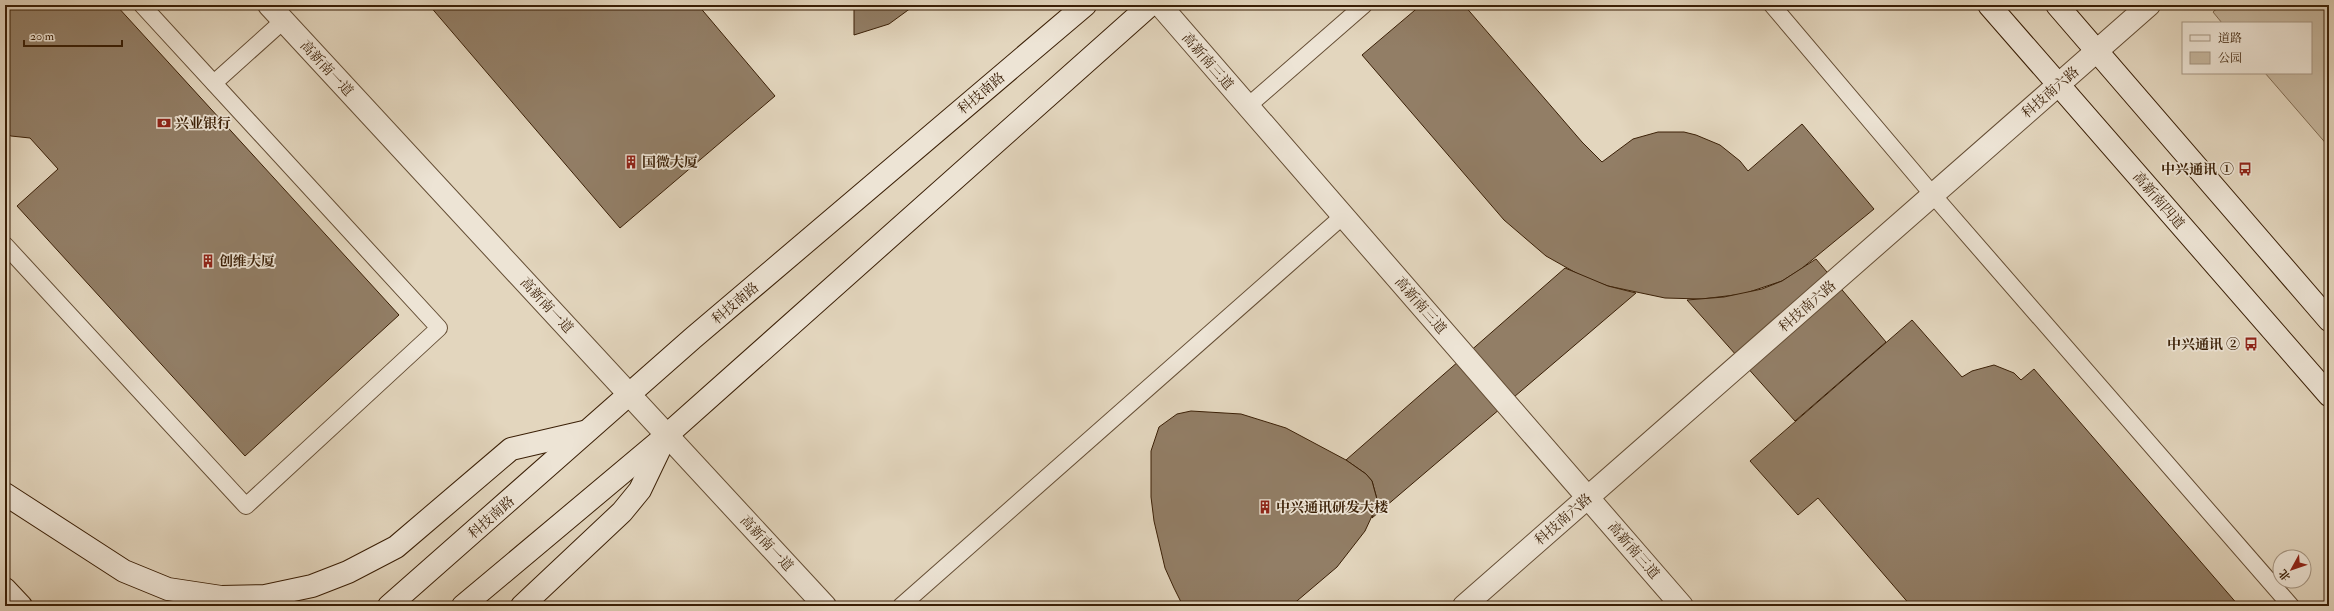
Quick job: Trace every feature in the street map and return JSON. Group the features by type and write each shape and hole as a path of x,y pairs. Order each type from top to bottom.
{"main road":[{"name":"高新南一道","path":"269,5 826,606"},
{"name":"科技南路","path":"389,606 630,394 1084,5"},
{"path":"463,606 667,435 1150,5"},
{"name":"高新南三道","path":"1160,5 1682,606"},
{"name":"高新南四道","path":"1988,5 2329,395"},
{"path":"2057,5 2329,320"},
{"name":"科技南六路","path":"1464,606 2149,5"},
{"path":"5,494 58,531 124,571 168,588 221,597 265,596 312,586 348,572 396,547 511,449 588,432"},
{"path":"522,606 622,512 640,490 667,435"},
{"path":"5,589 21,606"}],"lane":[{"path":"5,245 246,506 439,328 142,5"},
{"path":"1248,106 1364,5"},
{"path":"1772,5 1933,195 2291,606"},
{"path":"214,83 283,21"},
{"path":"901,606 1343,216"}],"green space":[{"path":"2221,5 2329,5 2329,147 2266,74 2312,74 2312,22 2221,22 2213,12"}],"building":[{"name":"创维大厦","path":"5,5 116,5 399,315 245,456 17,206 58,169 30,138 11,136 5,133"},
{"name":"国微大厦","path":"429,5 698,5 775,96 620,228"},
{"path":"854,5 915,5 889,24 854,35"},
{"path":"1421,5 1464,5 1582,142 1602,162 1633,139 1658,132 1684,132 1696,135 1720,145 1740,161 1748,171 1802,124 1874,209 1801,269 1782,281 1743,294 1702,299 1665,298 1608,286 1585,278 1546,256 1504,220 1362,55"},
{"path":"1816,259 1886,342 1795,421 1687,300 1724,297 1762,289 1782,281"},
{"path":"1565,268 1608,286 1636,293 1372,518 1378,503 1372,481 1366,474 1346,460"},
{"path":"1912,320 1962,377 1972,371 1994,365 2014,373 2021,380 2034,369 2239,606 1911,606 1818,498 1798,515 1750,461"},
{"name":"中兴通讯研发大楼","path":"1191,411 1241,414 1286,428 1346,460 1366,474 1372,481 1378,503 1365,531 1337,567 1291,606 1183,606 1165,568 1154,521 1151,497 1151,451 1159,427 1177,414"}],"place":[{"name":"兴业银行","path":"164,123"},
{"name":"国微大厦","path":"631,162"},
{"name":"中兴通讯 ①","path":"2245,169"},
{"name":"创维大厦","path":"208,261"},
{"name":"中兴通讯 ②","path":"2251,344"},
{"name":"中兴通讯研发大楼","path":"1265,507"}]}
